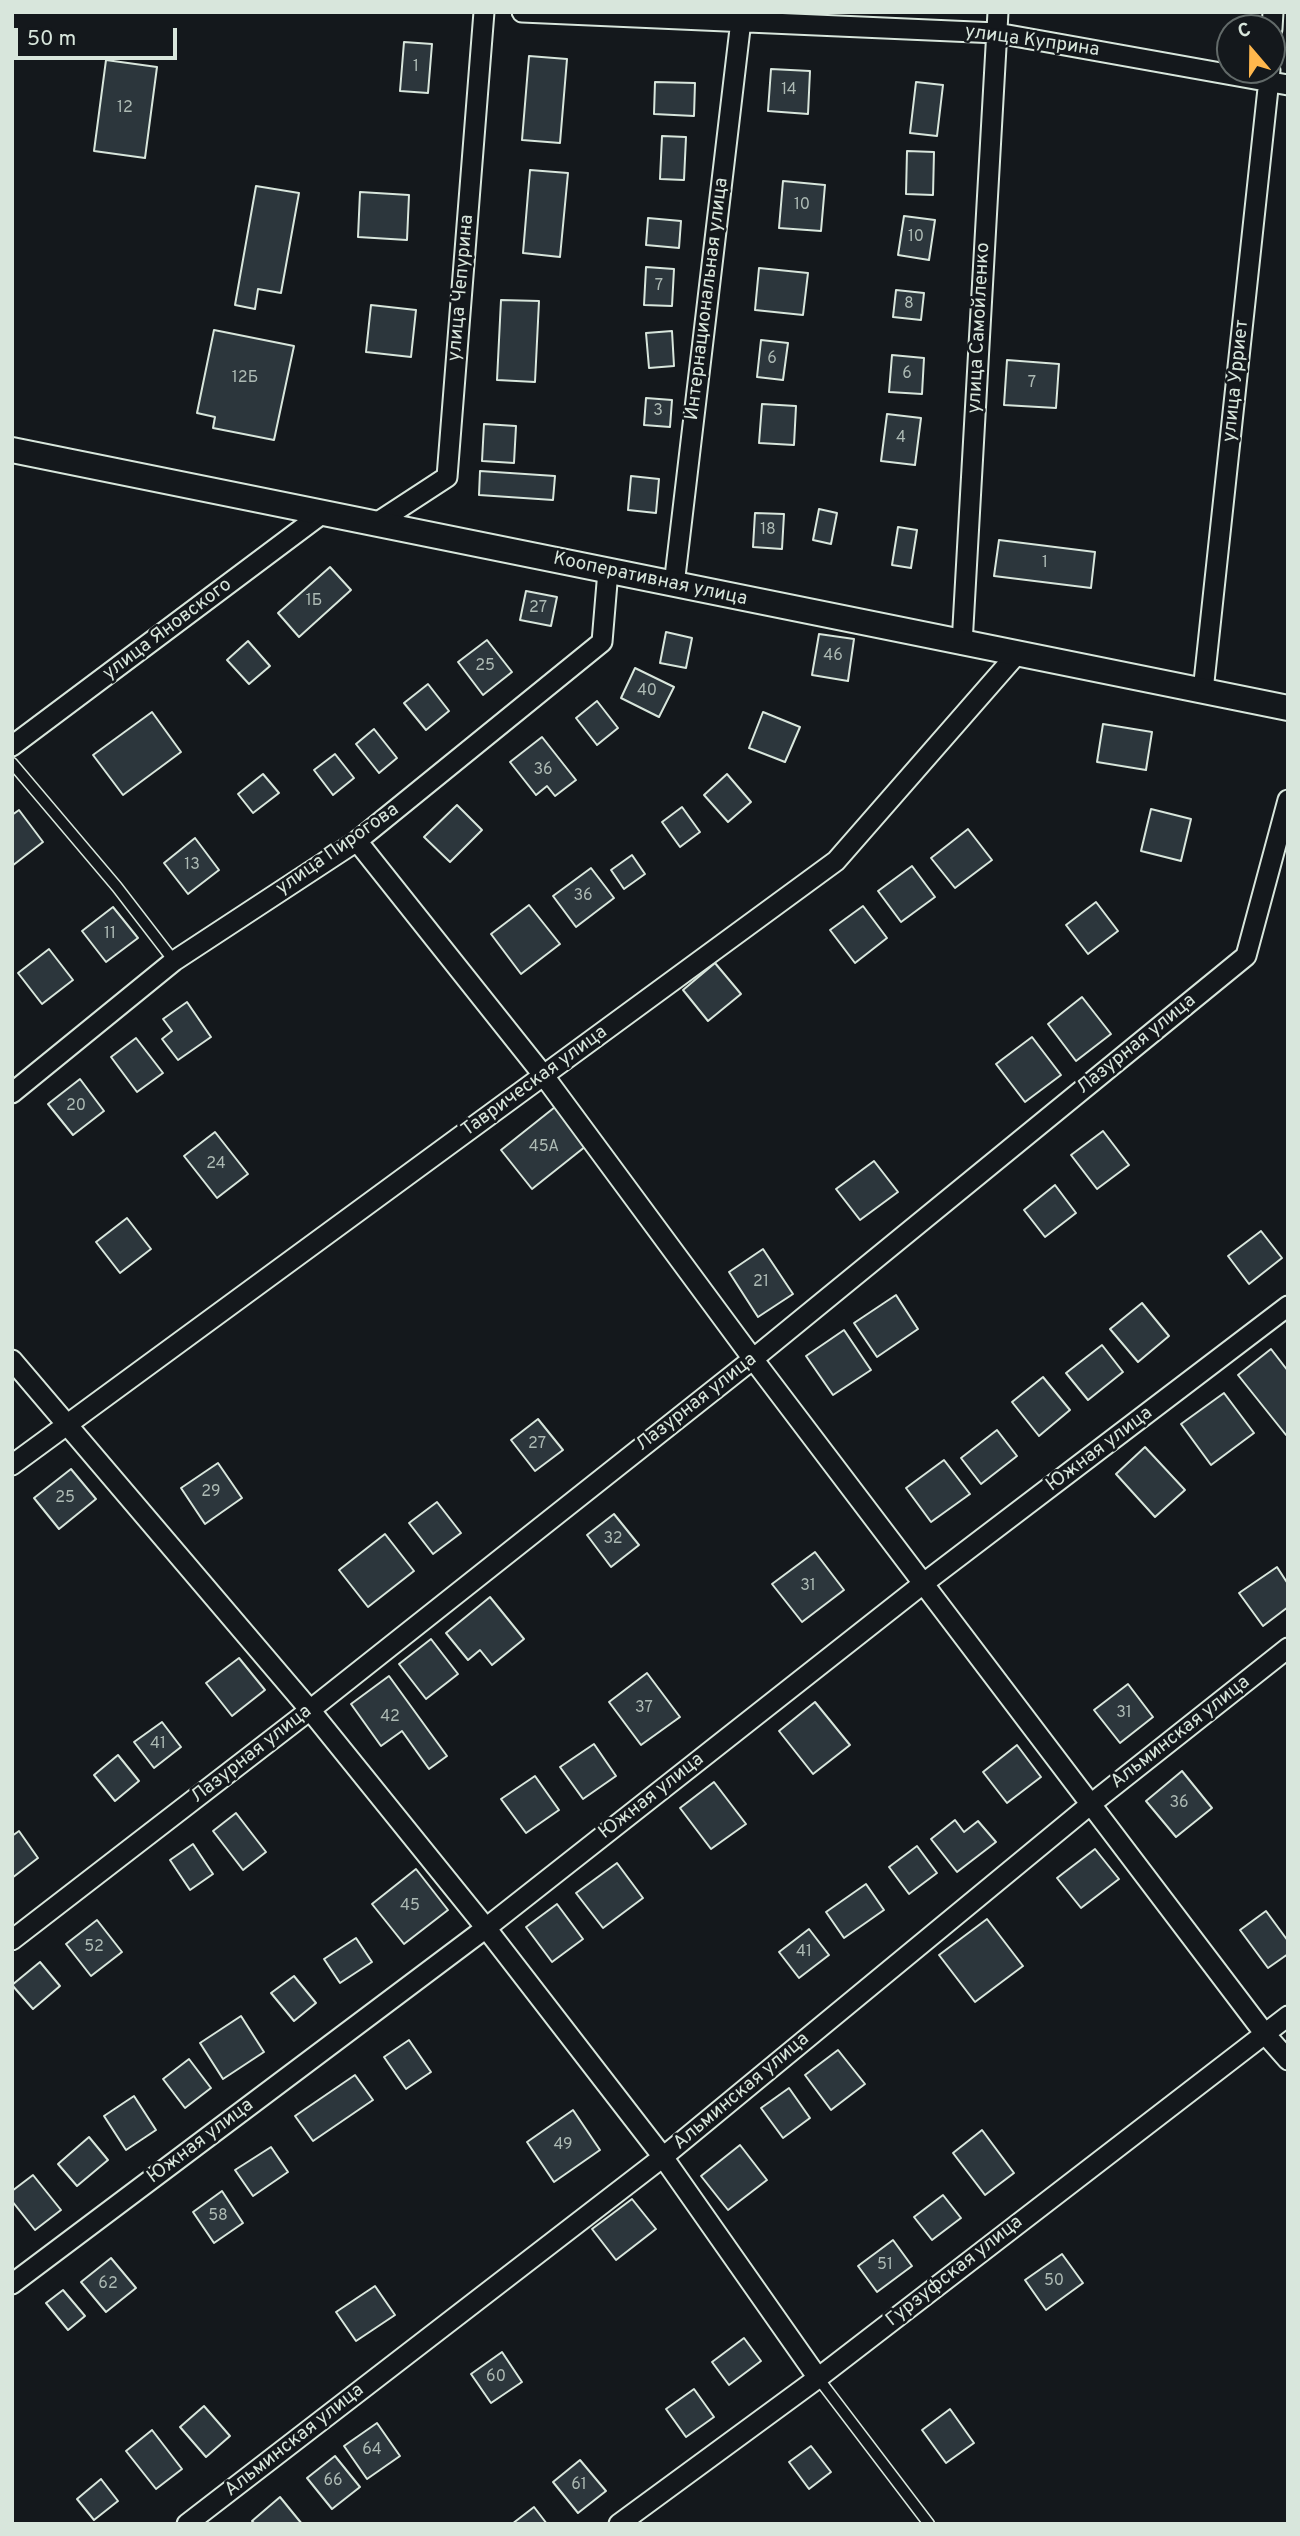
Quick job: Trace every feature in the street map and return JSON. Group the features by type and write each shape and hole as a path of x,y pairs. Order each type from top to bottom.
{"street":[{"name":"улица Чепурина","path":"375,524 447,477 484,12"},
{"name":"улица Куприна","path":"522,12 741,17 997,33 1216,69"},
{"name":"улица Самойленко","path":"962,643 998,12"},
{"name":"Интернациональная улица","path":"674,585 741,17"},
{"name":"улица Урриет","path":"1203,691 1275,84"},
{"name":"Кооперативная улица","path":"12,450 1288,708"},
{"name":"улица Яновского","path":"12,746 323,513"},
{"name":"улица Пирогова","path":"12,1093 174,961 357,841 602,642 608,571"},
{"name":"Таврическая улица","path":"12,1465 835,861 1017,654"},
{"name":"Лазурная улица","path":"12,1940 310,1710 753,1359 1246,956 1288,800"},
{"path":"357,841 544,1076 753,1359 1265,2034 1288,2060"},
{"name":"Южная улица","path":"12,2284 486,1928 924,1583 1288,1306"},
{"path":"12,1360 310,1710 486,1928 663,2157 818,2378"},
{"name":"Альминская улица","path":"187,2524 663,2157 1091,1804 1288,1648"},
{"name":"Гурзуфская улица","path":"619,2524 818,2378 1288,2016"}],"lane":[{"path":"12,763 117,887 174,961"},
{"path":"818,2378 929,2524"}],"building":[{"path":"404,42 432,44 428,93 400,91"},
{"path":"529,56 567,59 560,143 522,140"},
{"path":"106,60 157,67 145,158 94,151"},
{"path":"771,69 810,71 808,114 768,111"},
{"path":"655,82 695,83 694,116 654,114"},
{"path":"916,82 943,85 937,136 910,133"},
{"path":"662,136 686,137 684,180 660,179"},
{"path":"907,151 934,152 933,195 906,194"},
{"path":"530,170 568,173 560,257 523,253"},
{"path":"783,181 825,185 821,231 779,228"},
{"path":"256,186 299,193 281,293 258,289 255,309 235,305"},
{"path":"360,192 409,195 407,240 358,237"},
{"path":"904,216 935,220 929,260 898,255"},
{"path":"648,218 681,221 679,248 646,245"},
{"path":"646,267 674,269 672,306 644,305"},
{"path":"759,268 808,273 803,315 755,310"},
{"path":"896,290 924,293 921,320 893,317"},
{"path":"501,300 539,301 535,382 497,380"},
{"path":"371,305 416,310 411,357 366,352"},
{"path":"214,330 294,346 274,440 213,428 215,417 197,413"},
{"path":"672,331 674,366 649,368 646,333"},
{"path":"761,340 788,343 783,380 757,377"},
{"path":"892,355 924,358 922,394 889,392"},
{"path":"1007,360 1059,364 1056,408 1004,405"},
{"path":"646,398 672,400 670,427 644,425"},
{"path":"762,404 796,406 794,445 759,443"},
{"path":"887,414 921,418 915,465 881,461"},
{"path":"484,424 516,426 514,463 482,461"},
{"path":"480,471 555,476 553,500 479,495"},
{"path":"631,476 659,479 656,513 628,510"},
{"path":"819,509 837,513 831,544 813,540"},
{"path":"755,513 784,514 782,549 753,547"},
{"path":"898,527 917,530 911,568 892,565"},
{"path":"999,540 1095,552 1091,588 994,576"},
{"path":"330,567 351,590 299,637 278,613"},
{"path":"526,591 557,597 551,626 520,620"},
{"path":"666,632 692,638 686,668 660,663"},
{"path":"819,634 854,639 848,681 812,675"},
{"path":"487,640 512,672 483,695 458,662"},
{"path":"248,641 270,666 249,684 227,660"},
{"path":"635,668 674,687 659,717 621,698"},
{"path":"428,684 449,711 426,730 404,703"},
{"path":"597,701 618,728 597,745 576,718"},
{"path":"152,712 181,752 123,795 93,755"},
{"path":"763,712 800,727 785,762 749,748"},
{"path":"1103,724 1152,732 1146,770 1097,762"},
{"path":"374,729 397,758 379,773 356,744"},
{"path":"542,737 576,780 555,796 547,786 536,795 510,762"},
{"path":"335,754 354,778 333,795 314,770"},
{"path":"263,774 279,793 253,813 238,794"},
{"path":"727,774 751,802 728,822 704,795"},
{"path":"457,805 482,830 450,862 424,837"},
{"path":"682,807 700,832 680,847 662,822"},
{"path":"1151,809 1191,819 1181,861 1141,851"},
{"path":"19,810 43,842 12,866 12,815"},
{"path":"968,829 992,860 955,888 931,858"},
{"path":"195,838 219,870 188,894 164,863"},
{"path":"632,855 645,874 624,889 611,870"},
{"path":"912,866 935,897 901,922 878,891"},
{"path":"591,868 614,898 576,927 553,896"},
{"path":"1096,902 1118,931 1088,954 1066,925"},
{"path":"529,905 560,944 521,974 491,934"},
{"path":"863,906 887,938 855,963 830,930"},
{"path":"113,907 138,938 106,962 82,931"},
{"path":"49,949 73,980 42,1004 18,973"},
{"path":"715,963 741,994 708,1021 683,990"},
{"path":"1082,997 1111,1034 1076,1061 1048,1024"},
{"path":"187,1002 211,1037 178,1060 162,1039 172,1031 163,1019"},
{"path":"1032,1037 1061,1075 1025,1102 996,1064"},
{"path":"136,1038 163,1073 137,1092 111,1057"},
{"path":"80,1079 104,1111 73,1135 48,1104"},
{"path":"555,1107 586,1146 532,1189 501,1150"},
{"path":"1103,1131 1129,1165 1097,1189 1071,1155"},
{"path":"215,1132 248,1174 217,1198 184,1156"},
{"path":"874,1161 898,1192 860,1220 836,1189"},
{"path":"1055,1185 1076,1213 1045,1237 1024,1210"},
{"path":"127,1218 151,1249 120,1273 96,1242"},
{"path":"1261,1231 1282,1258 1249,1284 1228,1256"},
{"path":"763,1249 793,1294 758,1317 729,1272"},
{"path":"896,1295 918,1329 877,1357 854,1323"},
{"path":"1142,1303 1169,1336 1138,1362 1110,1329"},
{"path":"844,1330 871,1370 833,1395 806,1356"},
{"path":"1102,1345 1123,1372 1088,1400 1066,1373"},
{"path":"1271,1349 1288,1371 1286,1435 1238,1375"},
{"path":"1043,1377 1070,1410 1039,1436 1012,1402"},
{"path":"1224,1393 1254,1433 1211,1465 1181,1424"},
{"path":"538,1419 563,1450 535,1471 511,1440"},
{"path":"997,1430 1017,1456 981,1484 961,1458"},
{"path":"1145,1447 1185,1490 1155,1517 1116,1474"},
{"path":"944,1460 970,1494 931,1522 906,1488"},
{"path":"218,1463 242,1498 205,1524 181,1488"},
{"path":"71,1469 96,1499 59,1529 34,1498"},
{"path":"437,1502 461,1533 433,1554 409,1523"},
{"path":"614,1514 639,1545 611,1567 587,1535"},
{"path":"385,1534 414,1571 368,1607 339,1570"},
{"path":"815,1552 844,1590 802,1622 772,1584"},
{"path":"1277,1567 1288,1584 1288,1607 1263,1626 1239,1593"},
{"path":"490,1597 524,1639 492,1665 480,1650 468,1660 446,1633"},
{"path":"431,1639 458,1674 426,1699 399,1664"},
{"path":"239,1658 265,1690 232,1716 206,1683"},
{"path":"647,1673 680,1717 641,1745 609,1702"},
{"path":"389,1676 447,1756 429,1769 402,1731 381,1746 351,1704"},
{"path":"1128,1684 1153,1717 1120,1743 1094,1710"},
{"path":"815,1702 850,1745 813,1774 779,1731"},
{"path":"162,1722 181,1747 154,1768 134,1742"},
{"path":"594,1744 616,1776 583,1799 560,1767"},
{"path":"1017,1745 1041,1777 1007,1803 983,1772"},
{"path":"118,1755 139,1781 115,1801 94,1775"},
{"path":"1182,1771 1212,1808 1176,1837 1146,1801"},
{"path":"535,1776 559,1810 526,1833 501,1799"},
{"path":"714,1782 746,1824 711,1849 680,1808"},
{"path":"236,1813 266,1852 243,1870 213,1831"},
{"path":"955,1820 964,1832 978,1821 996,1842 957,1872 931,1839"},
{"path":"19,1831 38,1858 12,1878 12,1836"},
{"path":"193,1844 213,1874 190,1890 170,1860"},
{"path":"917,1846 937,1873 909,1894 889,1867"},
{"path":"1095,1849 1119,1879 1081,1908 1057,1878"},
{"path":"617,1863 643,1898 603,1928 576,1893"},
{"path":"416,1869 448,1910 404,1944 372,1904"},
{"path":"866,1884 884,1910 844,1938 826,1912"},
{"path":"557,1904 583,1939 552,1962 526,1927"},
{"path":"1266,1911 1288,1941 1288,1954 1268,1968 1240,1930"},
{"path":"987,1919 1023,1966 975,2002 939,1955"},
{"path":"97,1920 122,1952 91,1976 66,1944"},
{"path":"809,1929 829,1955 799,1978 779,1952"},
{"path":"356,1938 372,1962 340,1983 324,1959"},
{"path":"40,1962 60,1986 33,2009 12,1985"},
{"path":"294,1976 316,2003 294,2021 271,1993"},
{"path":"241,2016 264,2052 223,2079 200,2043"},
{"path":"409,2040 431,2072 406,2089 384,2057"},
{"path":"838,2050 865,2084 831,2110 805,2075"},
{"path":"189,2059 211,2088 185,2108 163,2079"},
{"path":"355,2075 373,2100 313,2141 295,2116"},
{"path":"789,2088 810,2118 783,2138 761,2108"},
{"path":"134,2096 156,2130 126,2150 104,2116"},
{"path":"573,2110 600,2150 554,2182 527,2142"},
{"path":"982,2130 1014,2173 985,2195 953,2153"},
{"path":"89,2137 108,2160 77,2186 58,2164"},
{"path":"740,2145 767,2180 728,2210 701,2176"},
{"path":"271,2147 288,2172 253,2196 235,2170"},
{"path":"33,2175 61,2210 35,2230 12,2201 12,2191"},
{"path":"222,2191 243,2223 214,2243 193,2212"},
{"path":"943,2195 961,2218 932,2240 914,2217"},
{"path":"632,2199 656,2229 616,2260 592,2229"},
{"path":"893,2240 912,2266 877,2292 858,2266"},
{"path":"1062,2254 1083,2283 1046,2310 1025,2280"},
{"path":"111,2258 136,2288 106,2312 81,2282"},
{"path":"375,2286 395,2315 356,2341 336,2312"},
{"path":"63,2290 85,2316 68,2330 46,2303"},
{"path":"744,2338 761,2361 729,2385 712,2362"},
{"path":"502,2352 522,2382 491,2403 471,2374"},
{"path":"694,2389 714,2417 686,2437 666,2409"},
{"path":"204,2406 230,2436 206,2457 180,2427"},
{"path":"950,2409 974,2443 946,2463 922,2430"},
{"path":"377,2423 400,2456 367,2479 344,2446"},
{"path":"152,2430 182,2469 156,2489 126,2451"},
{"path":"811,2446 831,2472 809,2489 789,2462"},
{"path":"335,2456 360,2487 332,2509 307,2478"},
{"path":"580,2460 606,2491 578,2513 553,2482"},
{"path":"101,2479 118,2501 94,2520 77,2499"},
{"path":"280,2497 302,2524 255,2524 252,2521"},
{"path":"534,2507 547,2524 512,2524"}]}
